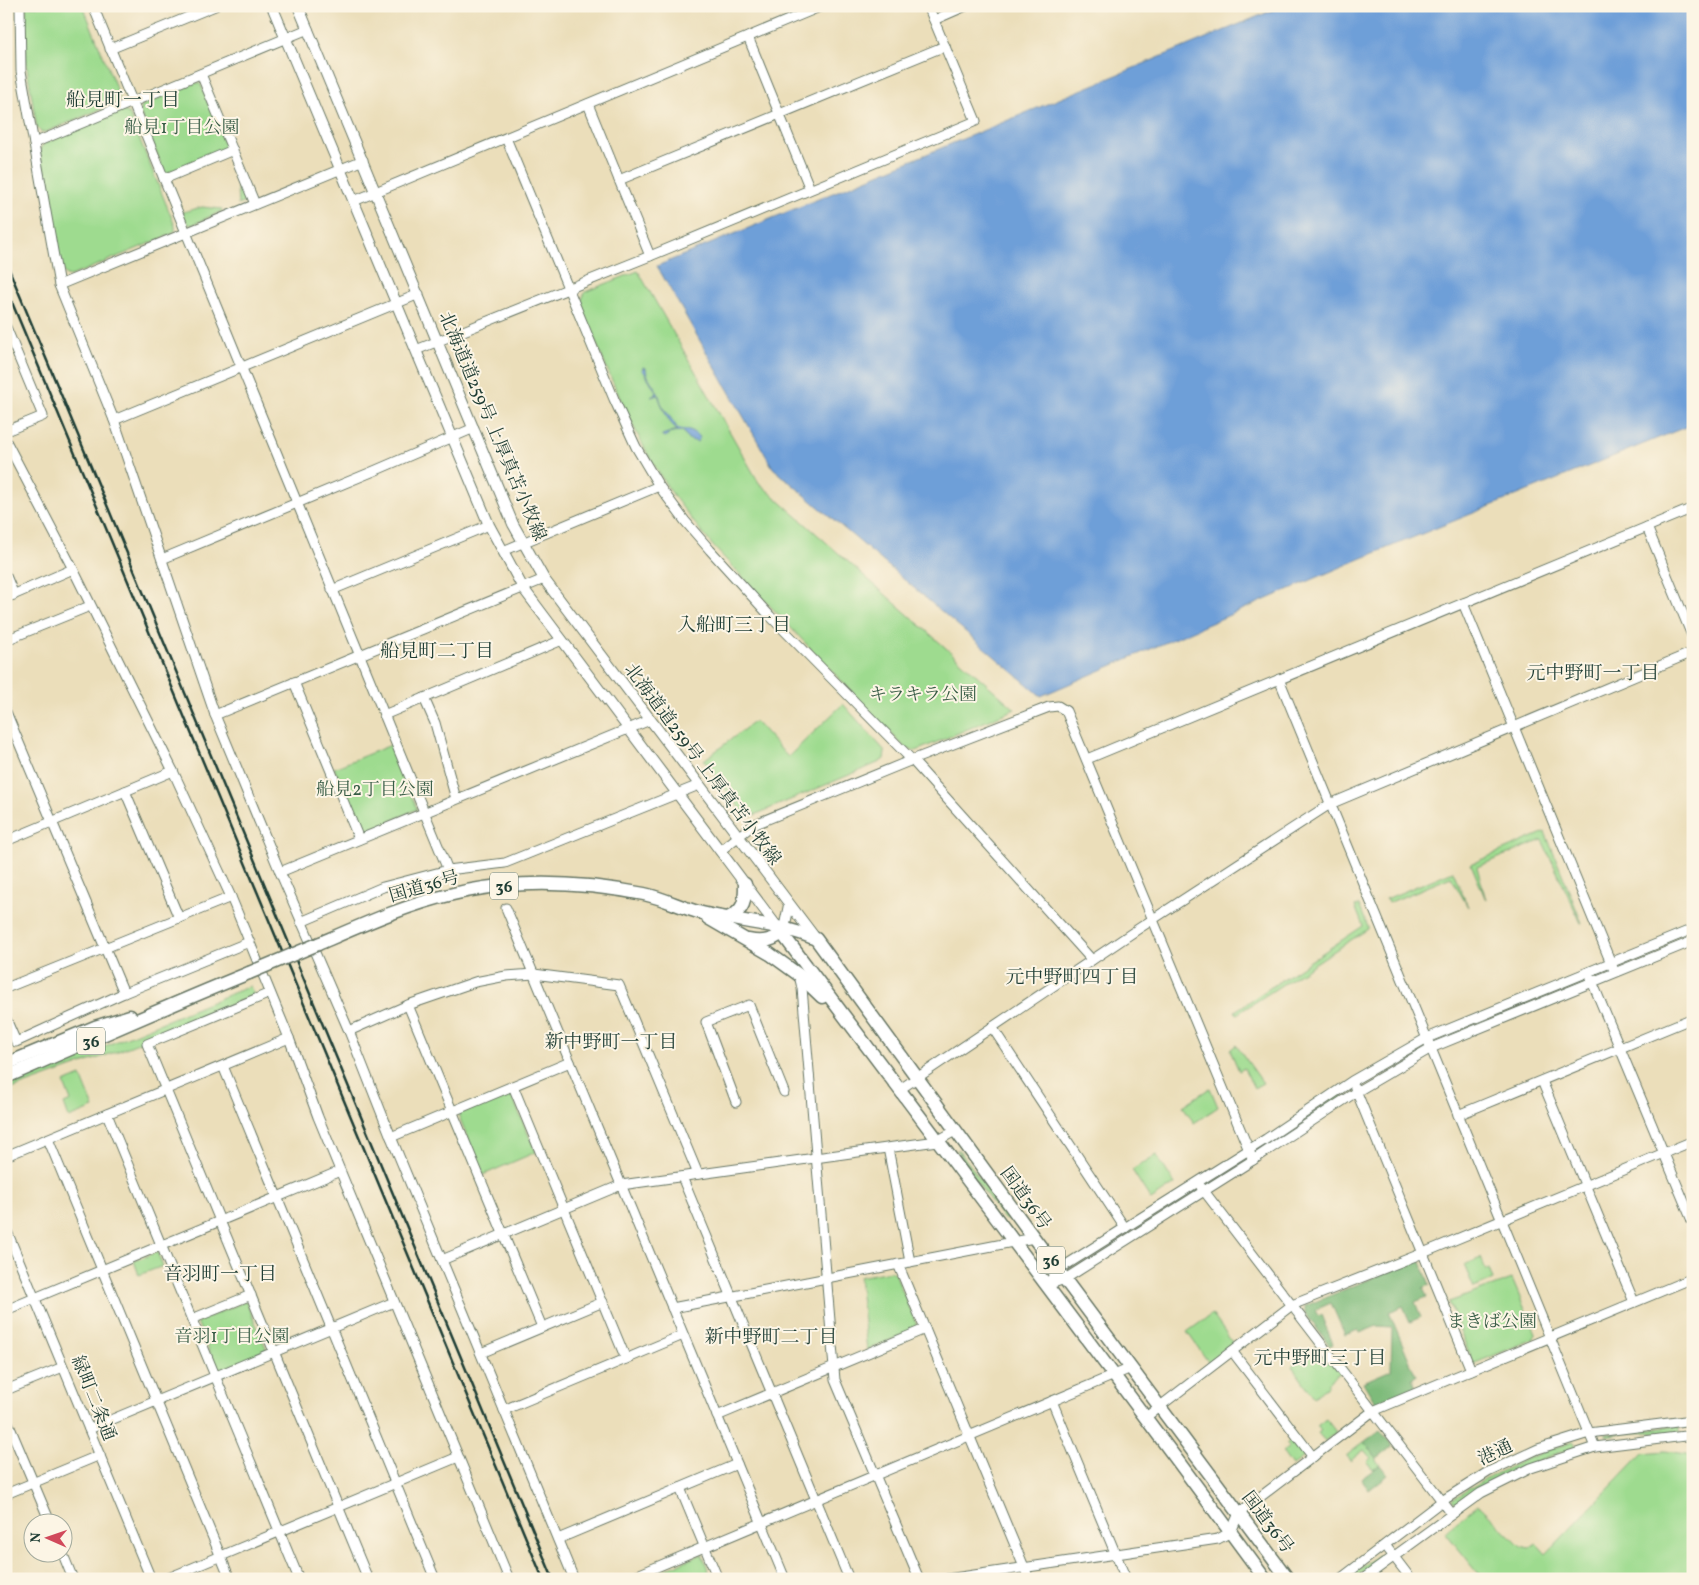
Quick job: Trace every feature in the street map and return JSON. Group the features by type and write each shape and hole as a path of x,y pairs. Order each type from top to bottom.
{"highway":[{"name":"国道36号","path":"6,1077 98,1038 175,1002 249,973 367,922 415,904 488,887 542,884 600,887 647,895 697,912 781,930 798,931 816,939 955,1131 1288,1579"},
{"path":"728,918 738,914 745,902 745,884"},
{"name":"国道36号","path":"697,912 770,954 799,975 846,1020"},
{"name":"国道36号","path":"781,930 846,1020 1115,1375 1265,1579"},
{"name":"36","path":"744,939 756,942 767,941 781,930"},
{"name":"国道36号","path":"6,1064 95,1027 175,1002"}],"main road":[{"path":"272,6 454,437 489,525 503,552 523,588 781,930"},
{"name":"北海道道259号 上厚真苫小牧線","path":"298,6 513,524 523,543 544,579 789,906 816,939"},
{"path":"781,930 789,906"}],"street":[{"path":"20,6 21,71 59,285 114,420 215,715 301,922 349,1030 391,1137 574,1579"},
{"path":"92,6 448,870"},
{"path":"110,49 215,6"},
{"path":"354,201 822,6"},
{"path":"416,350 650,256 976,121 928,6"},
{"path":"934,20 966,6"},
{"path":"34,143 308,29"},
{"path":"748,37 810,190"},
{"path":"619,180 945,46"},
{"path":"201,74 255,204"},
{"path":"588,104 650,256"},
{"path":"506,138 614,399 636,447 684,521 770,616 912,760 1092,960"},
{"path":"164,179 233,150"},
{"path":"59,285 363,160"},
{"path":"114,420 418,294"},
{"path":"6,327 43,416 6,431"},
{"path":"162,559 474,428"},
{"path":"6,441 73,569 173,771 231,897 289,1038 340,1171 509,1579"},
{"path":"503,552 660,486"},
{"path":"1087,759 1693,508"},
{"path":"332,590 489,525"},
{"path":"1647,527 1693,638"},
{"path":"6,576 10,596 73,569"},
{"path":"215,715 544,579"},
{"path":"1463,603 1615,973"},
{"path":"6,640 90,606"},
{"path":"384,714 562,640"},
{"path":"899,1090 1092,960 1330,804 1693,652"},
{"path":"1279,679 1595,1447"},
{"path":"294,682 359,840"},
{"path":"424,698 435,723 456,799"},
{"path":"720,851 753,825 912,760 1049,707 1058,706 1066,711 1087,759 1253,1160"},
{"path":"6,712 124,994"},
{"path":"280,872 650,720"},
{"path":"6,841 173,771"},
{"path":"301,922 383,888 448,870 506,863 699,785"},
{"path":"125,791 179,918"},
{"path":"6,988 231,897"},
{"path":"506,908 784,1579"},
{"path":"1047,1285 1126,1228 1249,1150 1352,1081 1426,1038 1693,929"},
{"path":"1062,1274 1204,1191 1356,1092 1431,1048 1693,941"},
{"path":"6,1019 16,1042 124,994 249,942"},
{"path":"1588,972 1690,1211 1693,1223"},
{"path":"349,1030 408,1005 475,982 506,976 534,974 619,985 698,1174"},
{"path":"799,975 802,988 836,1380 919,1579"},
{"path":"270,993 147,1044 368,1579"},
{"path":"408,1005 542,1327"},
{"path":"736,1102 706,1022 749,1005 784,1092"},
{"path":"1458,1115 1693,1018"},
{"path":"992,1027 1126,1228"},
{"path":"6,1156 289,1038"},
{"path":"391,1137 570,1062"},
{"path":"223,1066 435,1579"},
{"path":"1352,1081 1471,1370"},
{"path":"1542,1081 1634,1302"},
{"path":"513,1086 626,1359"},
{"path":"107,1114 299,1579"},
{"path":"442,1260 621,1185 937,1141 955,1131"},
{"path":"48,1139 230,1579"},
{"path":"1146,1417 1292,1305 1693,1141"},
{"path":"888,1148 910,1262"},
{"path":"6,1310 340,1171"},
{"path":"682,1177 849,1579"},
{"path":"1198,1182 1452,1514"},
{"name":"緑町二条通","path":"6,1229 151,1579"},
{"path":"672,1308 1034,1238"},
{"path":"898,1264 1029,1579"},
{"path":"946,1579 1218,1539 1231,1532 1239,1513 1373,1411 1693,1278"},
{"path":"192,1319 251,1295"},
{"path":"89,1429 394,1302"},
{"path":"481,1352 602,1302"},
{"path":"717,1416 925,1329"},
{"path":"504,1410 683,1335"},
{"path":"1232,1351 1313,1457"},
{"path":"6,1390 63,1367"},
{"path":"628,1579 644,1576 704,1547 1131,1368"},
{"path":"1052,1401 1126,1579"},
{"path":"1692,1421 1693,1409"},
{"path":"6,1418 46,1512"},
{"name":"港通","path":"1340,1579 1442,1501 1488,1472 1538,1449 1589,1433 1692,1421"},
{"name":"港通","path":"1364,1579 1481,1493 1530,1468 1595,1447 1693,1435"},
{"path":"6,1494 100,1456"},
{"path":"166,1579 458,1457"},
{"path":"558,1539 737,1464"},
{"path":"680,1488 718,1579"},
{"path":"1385,1544 1411,1579"},
{"path":"66,1562 73,1579"}],"green space":[{"path":"26,6 83,6 119,95 119,100 116,103 46,132 41,132 37,128 26,62"},
{"name":"船見1丁目公園","path":"196,83 201,85 227,149 165,174 140,112 142,105"},
{"path":"123,111 129,113 175,226 175,231 172,234 71,276 66,275 62,270 40,153 41,147 45,143"},
{"path":"239,187 246,192 247,201 238,205 237,188"},
{"path":"202,207 221,209 222,211 192,225 188,224 182,214 183,212"},
{"name":"キラキラ公園","path":"638,271 759,483 1015,709 916,751 906,749 713,546 672,494 641,442 619,397 580,304 585,292"},
{"path":"843,704 885,751 884,759 752,816 743,813 704,760 755,721 788,757"},
{"name":"船見2丁目公園","path":"391,745 417,809 361,835 334,768"},
{"path":"1545,832 1582,923 1542,840 1477,867 1486,900 1471,864"},
{"path":"1453,871 1468,907 1451,877 1388,903 1386,899"},
{"path":"1359,905 1368,929 1237,1014 1235,1011 1363,926 1355,906"},
{"path":"250,986 254,995 121,1050 6,1091 6,1087"},
{"path":"1236,1045 1263,1083 1254,1088 1244,1068 1239,1071 1230,1050"},
{"path":"81,1076 94,1108 69,1118 64,1104 71,1101 64,1083"},
{"path":"1210,1088 1218,1107 1194,1123 1183,1106"},
{"path":"510,1092 536,1152 483,1175 458,1114"},
{"path":"1341,1093 1343,1097 1304,1123 1285,1132"},
{"path":"958,1149 1008,1216 1007,1220 1004,1219 968,1170"},
{"path":"1156,1155 1175,1184 1151,1200 1132,1170"},
{"path":"157,1252 163,1266 139,1275 134,1261"},
{"path":"1481,1258 1486,1270 1489,1269 1493,1280 1474,1288 1464,1265"},
{"path":"1416,1260 1421,1262 1430,1285 1423,1288 1427,1297 1415,1302 1421,1317 1410,1322 1403,1306 1389,1312 1416,1376 1412,1378 1416,1387 1376,1404 1363,1382 1391,1370 1392,1327 1377,1326 1360,1333 1358,1330 1345,1335 1331,1303 1315,1310 1318,1316 1321,1315 1333,1344 1330,1346 1305,1313 1305,1306"},
{"path":"890,1271 895,1273 918,1328 867,1350 859,1277"},
{"name":"まきば公園","path":"1512,1279 1535,1333 1534,1339 1473,1364 1449,1302"},
{"name":"音羽1丁目公園","path":"246,1301 267,1350 218,1371 197,1322"},
{"path":"1212,1314 1234,1345 1209,1363 1187,1332"},
{"path":"1319,1345 1340,1373 1314,1397 1292,1366"},
{"path":"1326,1419 1336,1432 1325,1441 1318,1433 1321,1431 1317,1426"},
{"path":"1679,1426 1679,1432 1623,1433 1606,1436 1606,1434"},
{"path":"1380,1430 1393,1446 1377,1458 1364,1442"},
{"path":"1294,1438 1305,1453 1304,1457 1292,1466 1282,1452 1289,1447 1286,1444"},
{"path":"1364,1442 1377,1458 1376,1460 1380,1465 1373,1470 1367,1462 1371,1458 1364,1450 1350,1461 1346,1456"},
{"path":"1573,1442 1576,1445 1574,1448 1514,1471 1458,1503 1453,1501 1454,1498 1468,1489 1497,1473 1542,1453"},
{"path":"1665,1451 1693,1455 1693,1579 1483,1579 1445,1532 1478,1504 1521,1546 1529,1548 1537,1544 1546,1554 1643,1453"},
{"path":"1380,1465 1388,1475 1369,1490 1361,1479"},
{"path":"702,1554 712,1579 652,1579 651,1575"},
{"path":"1378,1555 1381,1559 1374,1565 1359,1575 1346,1579"}],"water":[{"path":"1283,6 1693,6 1693,424 1360,559 1041,696 773,468 657,266"},
{"path":"643,367 646,368 647,375 657,390 661,402 658,395 651,397 657,393 642,370"},
{"path":"661,404 678,429 690,430 700,437 697,442 688,439 683,431 671,432 677,430 669,420"}],"railway":[{"path":"6,262 553,1579"},
{"path":"6,288 543,1579"}],"district":[{"name":"船見町一丁目","path":"123,99"},
{"name":"入船町三丁目","path":"734,624"},
{"name":"船見町二丁目","path":"437,650"},
{"name":"元中野町一丁目","path":"1593,672"},
{"name":"元中野町四丁目","path":"1072,976"},
{"name":"新中野町一丁目","path":"611,1041"},
{"name":"音羽町一丁目","path":"220,1273"},
{"name":"新中野町二丁目","path":"771,1336"},
{"name":"元中野町三丁目","path":"1320,1357"}]}
